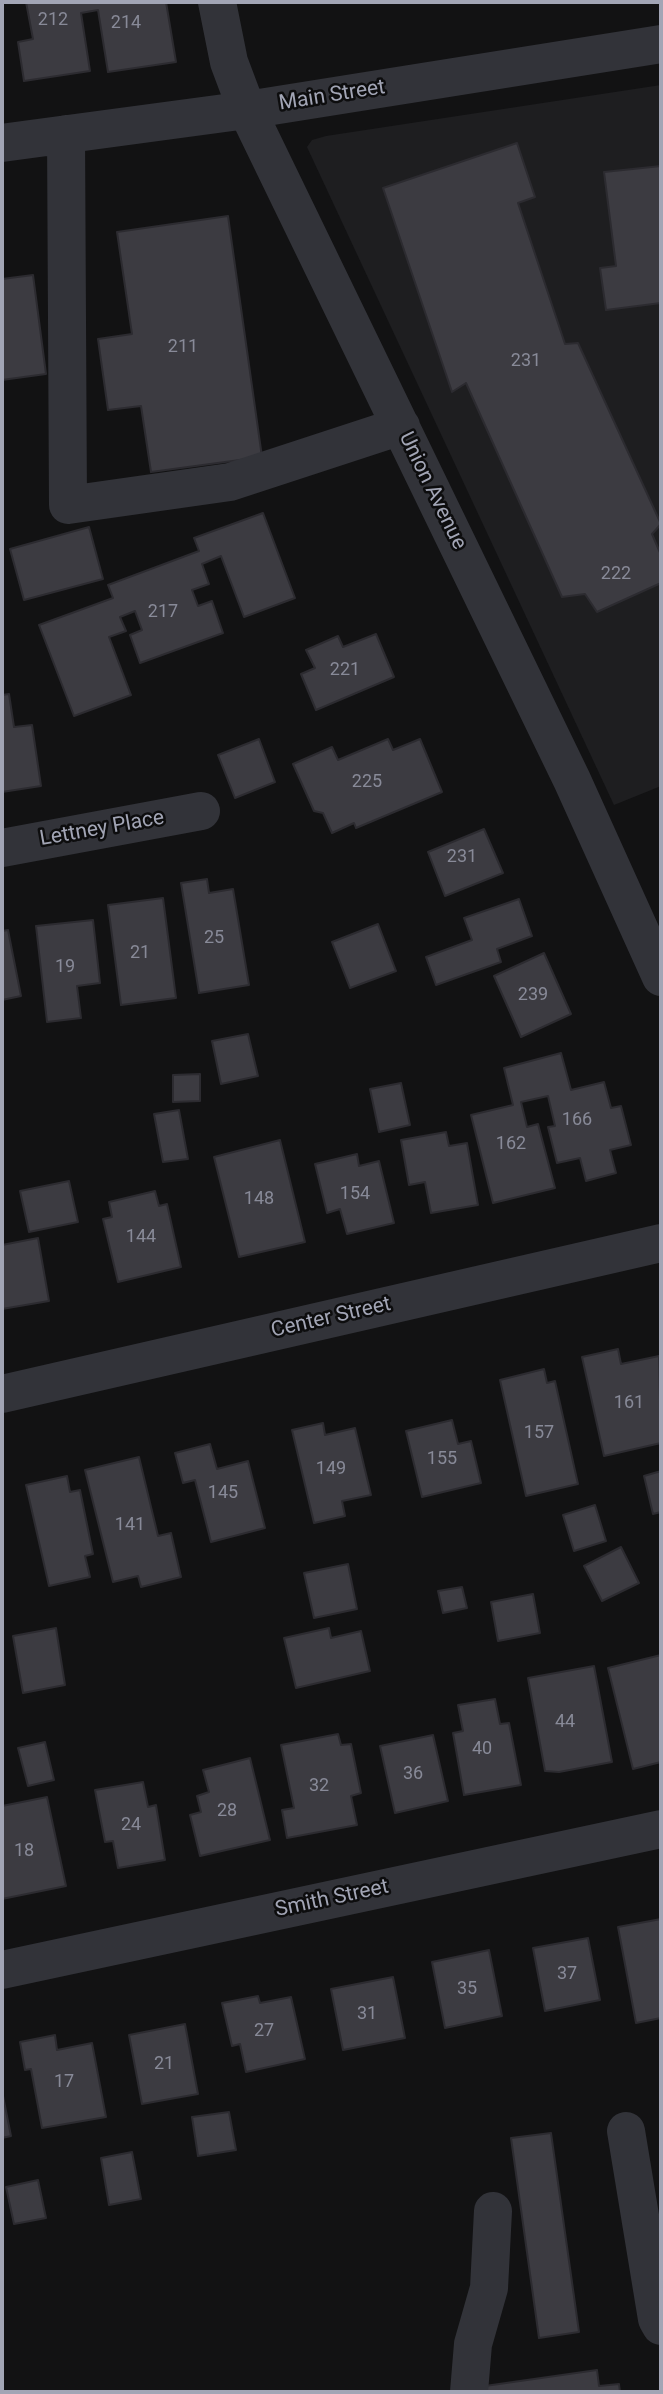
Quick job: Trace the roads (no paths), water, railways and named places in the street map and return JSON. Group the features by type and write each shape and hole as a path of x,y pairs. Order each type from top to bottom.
{"street":[{"name":"Union Avenue","path":"217,2 229,62 247,110 572,780 661,976"},
{"name":"Main Street","path":"2,143 247,110 661,44"},
{"path":"66,134 68,505 230,482 401,426"},
{"name":"Lettney Place","path":"2,848 201,811"},
{"name":"Center Street","path":"2,1394 661,1243"},
{"name":"Smith Street","path":"2,1970 661,1829"},
{"path":"626,2131 657,2319 661,2326"},
{"path":"469,2392 473,2344 489,2288 493,2211"}]}
